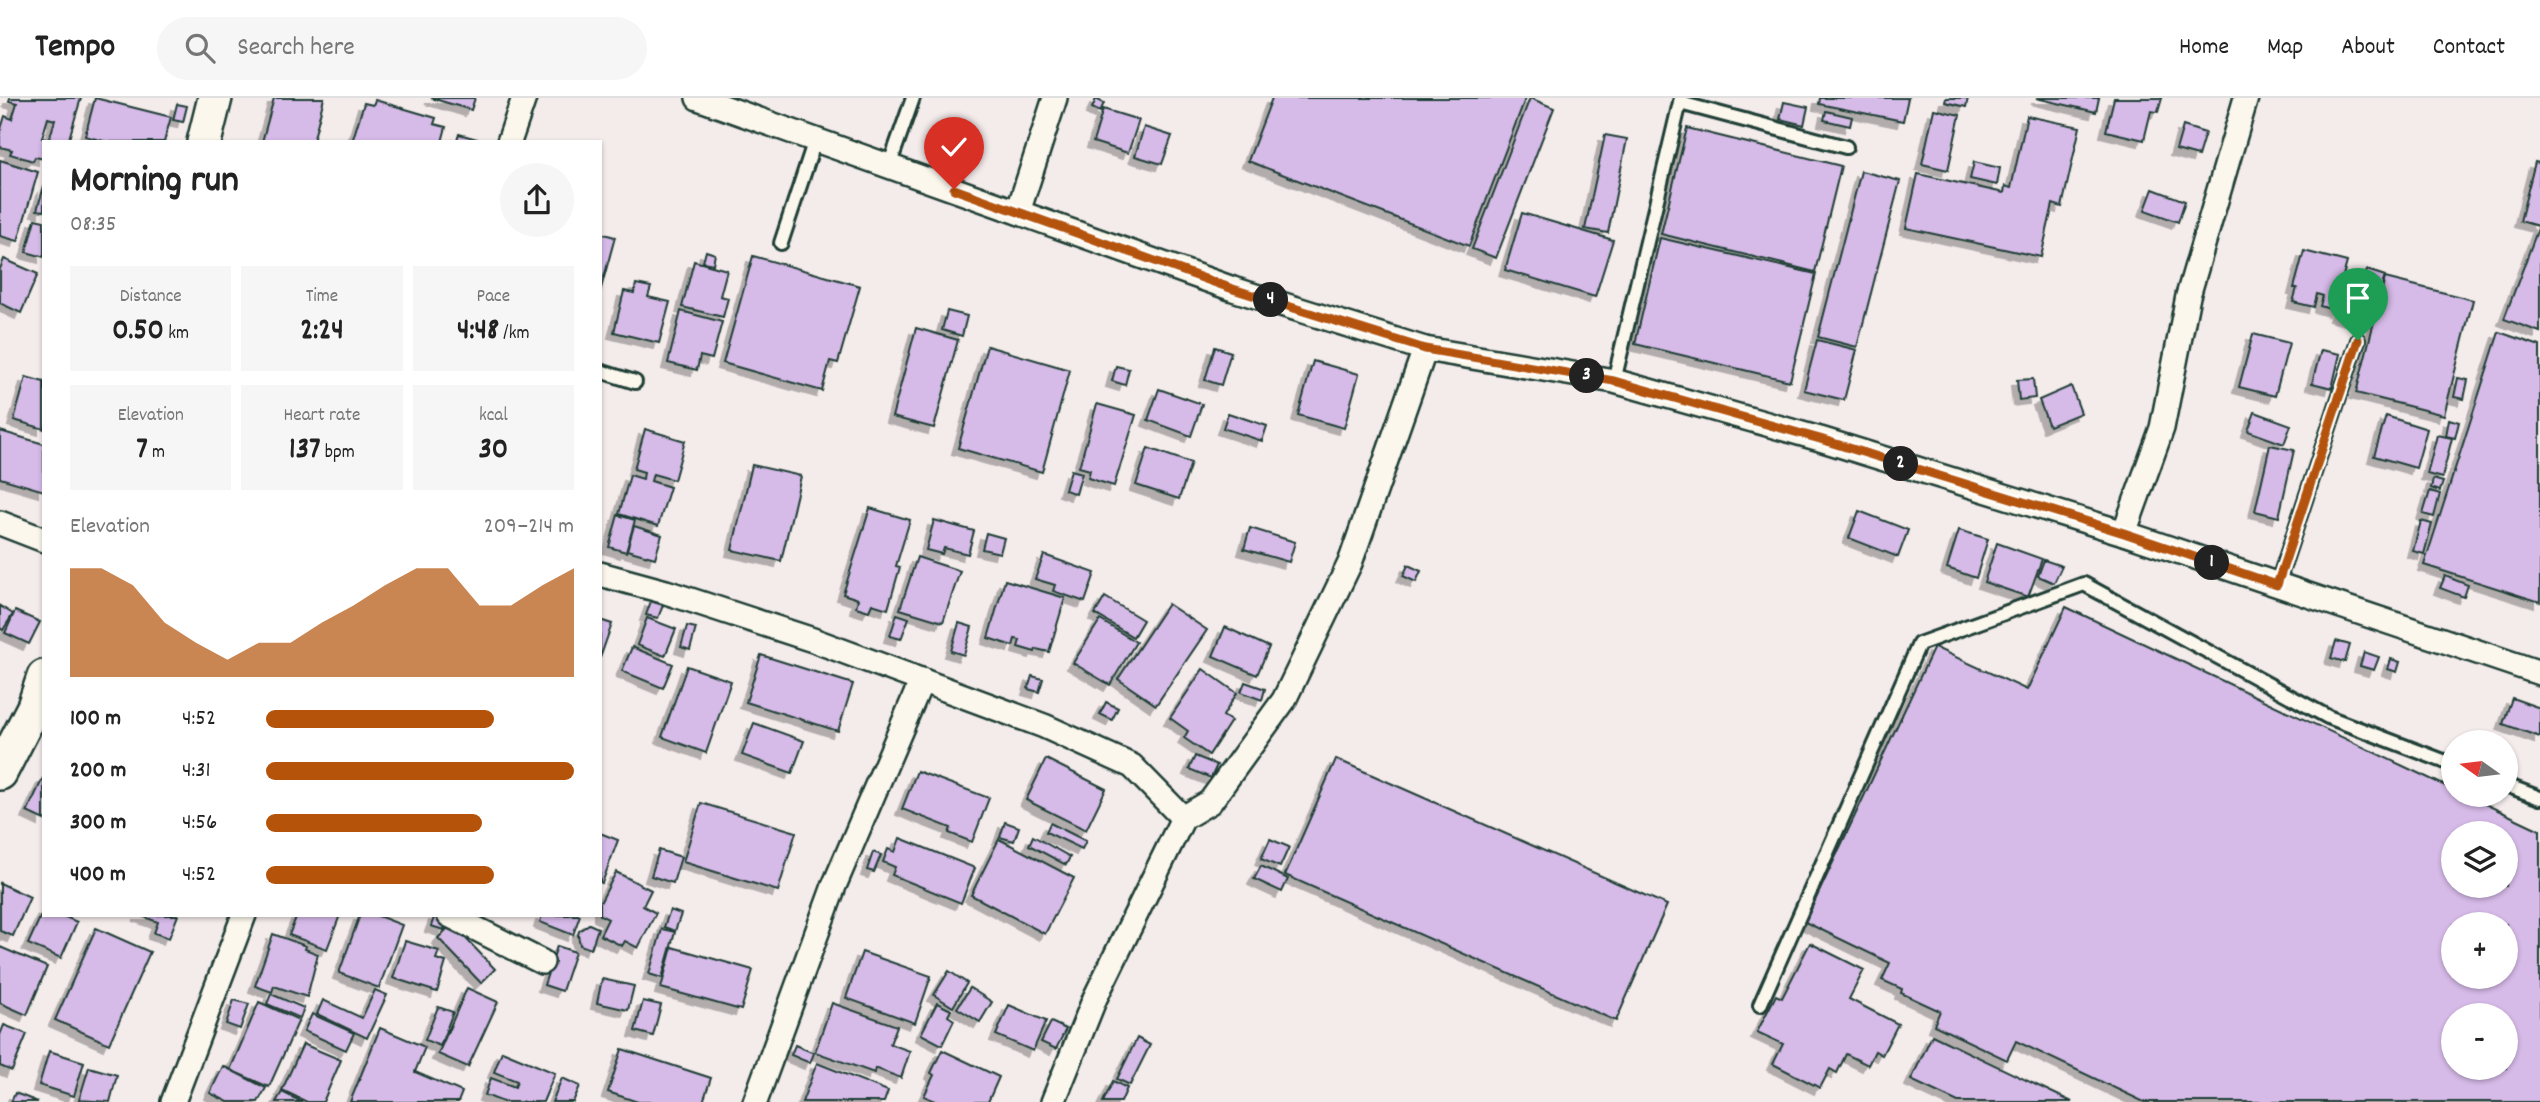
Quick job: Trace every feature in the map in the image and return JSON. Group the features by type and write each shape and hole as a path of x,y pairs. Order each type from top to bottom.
{"street":[{"path":"204,140 215,98"},
{"path":"510,140 524,98"},
{"path":"698,98 1233,289 1425,349 1614,381 1820,439 2124,533 2540,673"},
{"path":"1018,212 1055,98"},
{"path":"2124,533 2162,428 2188,296 2246,98"},
{"path":"1053,1102 1095,998 1183,818 1210,802 1284,700 1350,563 1425,349"},
{"path":"0,523 42,539"},
{"path":"602,574 800,636 1044,726 1132,766 1183,818"},
{"path":"755,1102 834,886 922,680"},
{"path":"0,774 34,706 42,683"},
{"path":"173,1102 243,917"},
{"path":"453,917 542,962"}],"lane":[{"path":"889,166 913,98"},
{"path":"1614,381 1680,101 1846,147"},
{"path":"781,243 815,140"},
{"path":"2277,585 2358,340"},
{"path":"602,372 635,382"},
{"path":"1760,1005 1919,644 2084,584 2328,717 2441,760"},
{"path":"2518,790 2540,798"}],"building":[{"path":"10,98 81,98 69,140 49,140 42,140 42,159 35,157 33,161 10,154 12,150 0,147 0,132 5,116 12,119 17,103 9,101","holes":["48,118 55,120 49,140 42,138"]},
{"path":"95,98 171,117 165,140 100,140 85,136"},
{"path":"274,98 324,98 314,140 263,140"},
{"path":"431,98 475,98 471,110"},
{"path":"1272,98 1525,99 1469,246 1248,161"},
{"path":"1530,98 1554,108 1496,258 1472,249"},
{"path":"1820,98 1908,98 1903,121 1819,104"},
{"path":"1946,98 1968,98 1966,107 1945,102"},
{"path":"2036,98 2099,98 2096,112"},
{"path":"2114,98 2162,98 2158,112 2151,111 2144,140 2106,131"},
{"path":"1096,99 1104,103 1100,112 1092,108"},
{"path":"375,100 436,118 434,124 446,127 443,140 353,140 364,103 373,105"},
{"path":"1784,102 1808,107 1804,125 1780,119"},
{"path":"177,104 187,106 183,122 173,120"},
{"path":"1103,109 1139,120 1128,153 1093,142"},
{"path":"1934,109 1960,115 1948,170 1922,164"},
{"path":"1826,111 1852,117 1850,126 1824,120"},
{"path":"2027,116 2080,127 2062,207 2053,204 2041,257 1906,228 1918,174 2004,193 2005,186 2011,188"},
{"path":"2183,126 2205,133 2198,156 2176,150"},
{"path":"1144,127 1172,136 1162,164 1135,156"},
{"path":"1687,128 1841,166 1815,272 1661,234"},
{"path":"459,134 477,139 477,140 457,140"},
{"path":"1605,135 1627,139 1608,233 1585,229"},
{"path":"0,160 38,172 18,241 0,236"},
{"path":"1974,162 2000,168 1997,185 1970,179"},
{"path":"2535,162 2540,163 2538,226 2520,221"},
{"path":"1861,171 1900,181 1857,347 1818,337"},
{"path":"2153,189 2185,201 2178,222 2145,210"},
{"path":"42,193 42,211 37,210"},
{"path":"1522,213 1613,240 1595,297 1505,270"},
{"path":"35,219 42,221 42,256 26,252"},
{"path":"2540,223 2540,332 2504,319"},
{"path":"602,234 615,237 602,285"},
{"path":"1660,238 1816,274 1790,381 1635,344"},
{"path":"706,251 715,254 713,264 703,262"},
{"path":"2304,251 2347,262 2334,310 2320,306 2323,296 2317,294 2314,307 2293,302"},
{"path":"753,256 860,286 838,363 830,361 822,391 723,363"},
{"path":"4,259 38,274 21,313 0,303 0,269"},
{"path":"694,261 727,270 720,296 728,298 723,317 682,307"},
{"path":"2367,270 2385,276 2371,323 2353,318"},
{"path":"2346,278 2362,283 2351,319 2335,315"},
{"path":"2385,278 2473,300 2444,415 2356,393"},
{"path":"636,284 651,287 648,297 670,302 659,343 614,332 624,291 634,293"},
{"path":"681,311 722,322 712,359 700,356 697,370 668,363"},
{"path":"947,311 967,316 962,336 942,330"},
{"path":"916,328 958,340 934,428 892,417"},
{"path":"2499,332 2540,346 2540,602 2424,565"},
{"path":"2253,334 2289,343 2275,396 2239,387"},
{"path":"1817,340 1857,350 1844,400 1804,390"},
{"path":"987,346 1070,370 1042,472 958,448"},
{"path":"1215,347 1231,352 1221,385 1205,380"},
{"path":"2321,350 2340,354 2332,388 2312,383"},
{"path":"1313,361 1359,374 1344,428 1298,415"},
{"path":"1116,366 1129,369 1125,385 1112,381"},
{"path":"26,377 42,381 42,428 14,420"},
{"path":"2458,378 2468,380 2464,399 2454,397"},
{"path":"2033,379 2035,398 2019,400 2017,380"},
{"path":"2071,386 2081,413 2049,426 2039,400"},
{"path":"1159,389 1202,404 1191,436 1148,420"},
{"path":"1097,404 1136,415 1114,486 1088,478 1090,470 1079,467"},
{"path":"2255,412 2291,425 2284,444 2248,431"},
{"path":"1228,413 1267,426 1262,441 1223,428"},
{"path":"2386,416 2427,429 2416,468 2374,456"},
{"path":"2449,419 2459,422 2455,438 2446,436"},
{"path":"645,429 685,441 674,480 653,474 651,481 670,487 658,526 619,514 630,475 643,479 644,472 634,469"},
{"path":"0,431 42,443 42,490 0,478"},
{"path":"2437,435 2452,438 2442,478 2427,474"},
{"path":"2270,445 2294,450 2279,517 2255,511"},
{"path":"1148,448 1191,463 1179,499 1136,485"},
{"path":"752,465 801,476 781,561 732,550"},
{"path":"1071,470 1082,473 1076,494 1065,490"},
{"path":"2433,479 2443,482 2440,491 2431,488"},
{"path":"2430,491 2440,494 2434,517 2423,514"},
{"path":"870,508 910,520 896,566 900,567 888,609 872,604 869,611 856,607 858,599 843,594"},
{"path":"1859,511 1908,530 1898,557 1849,538"},
{"path":"618,515 635,520 626,552 609,547"},
{"path":"934,520 974,531 968,554 944,548 942,554 926,550"},
{"path":"2421,521 2432,524 2424,554 2413,551"},
{"path":"634,526 662,535 655,558 627,550"},
{"path":"1250,528 1295,542 1289,562 1244,549"},
{"path":"1959,530 1988,539 1976,578 1947,568"},
{"path":"986,533 1004,538 1000,553 982,549"},
{"path":"1997,543 2042,559 2028,597 1984,582"},
{"path":"1044,555 1095,573 1085,602 1053,591 1055,585 1035,579"},
{"path":"917,557 960,571 943,622 900,609"},
{"path":"2044,560 2062,566 2054,583 2038,576"},
{"path":"1408,565 1421,571 1416,582 1403,576"},
{"path":"2445,576 2468,585 2464,597 2440,588"},
{"path":"1005,580 1065,598 1049,652 1036,649 1035,652 1018,647 1020,640 1015,639 1013,646 988,638"},
{"path":"1105,597 1143,620 1133,637 1095,614"},
{"path":"651,601 663,605 658,618 646,615"},
{"path":"1168,604 1207,630 1156,705 1118,679"},
{"path":"0,606 13,614 3,630 0,628"},
{"path":"2066,607 2441,784 2441,807 2491,807 2540,830 2540,1102 2144,1102 2016,1041 2007,1060 1934,1025 1940,1011 1901,993 1902,989 1882,980 1890,963 1805,922 1934,647 2027,690"},
{"path":"15,611 40,622 29,644 5,633"},
{"path":"897,614 909,618 901,639 890,636"},
{"path":"647,618 676,629 665,656 637,645"},
{"path":"1100,620 1136,642 1110,685 1073,663"},
{"path":"602,621 612,624 602,652"},
{"path":"959,623 972,627 964,655 951,651"},
{"path":"687,626 696,628 690,650 681,647"},
{"path":"1225,627 1269,647 1257,675 1213,656"},
{"path":"2336,641 2350,645 2345,662 2331,658"},
{"path":"632,647 673,664 663,688 622,671"},
{"path":"2364,652 2379,657 2374,670 2360,666"},
{"path":"761,655 853,684 838,731 746,702"},
{"path":"2391,659 2400,662 2397,672 2388,669"},
{"path":"687,666 731,681 706,753 662,737"},
{"path":"1203,669 1237,693 1223,716 1231,721 1209,755 1184,738 1188,731 1170,718"},
{"path":"1032,676 1043,679 1039,692 1028,689"},
{"path":"1245,682 1265,689 1262,700 1241,692"},
{"path":"2512,698 2540,708 2540,737 2503,724"},
{"path":"1106,702 1118,708 1112,720 1100,714"},
{"path":"754,723 804,741 792,773 742,755"},
{"path":"1195,756 1217,765 1211,778 1189,769"},
{"path":"1046,759 1106,789 1086,830 1026,800"},
{"path":"1336,759 1667,905 1616,1021 1285,875"},
{"path":"917,771 989,798 972,842 949,833 951,828 902,809"},
{"path":"42,780 42,819 27,812"},
{"path":"701,803 796,832 778,891 683,862"},
{"path":"1005,822 1019,827 1014,841 1000,837"},
{"path":"1050,823 1086,841 1082,849 1046,832"},
{"path":"602,834 618,840 602,883"},
{"path":"1033,836 1070,857 1066,865 1029,845"},
{"path":"900,838 975,868 961,903 892,875 895,867 883,862 888,849 895,852"},
{"path":"999,839 1074,878 1045,934 971,895"},
{"path":"1270,839 1289,847 1280,867 1261,859"},
{"path":"659,850 681,857 673,883 651,876"},
{"path":"873,852 881,855 874,872 867,870"},
{"path":"1261,866 1288,879 1282,892 1254,879"},
{"path":"616,872 651,890 643,906 656,913 638,948 625,941 622,946 600,935 608,919 602,916 602,899"},
{"path":"0,883 30,897 13,936 0,931"},
{"path":"670,910 681,914 675,931 664,927"},
{"path":"42,913 42,917 66,917 77,922 61,958 28,944"},
{"path":"144,917 177,917 169,938 154,933 158,922"},
{"path":"296,917 339,917 327,949 289,935"},
{"path":"359,917 381,917 402,925 379,988 339,973"},
{"path":"434,917 448,918 444,930 431,926"},
{"path":"541,917 579,917 573,935 540,922"},
{"path":"452,924 495,969 481,983 438,938"},
{"path":"589,924 598,928 591,949 580,945 578,935 579,931"},
{"path":"96,928 150,952 109,1044 55,1020"},
{"path":"662,929 675,932 662,978 649,974"},
{"path":"273,934 306,946 305,949 318,954 307,997 274,986 272,992 255,986"},
{"path":"405,941 439,951 436,959 446,962 437,992 393,978"},
{"path":"1810,943 1864,970 1849,999 1898,1024 1882,1055 1875,1051 1868,1065 1846,1054 1837,1073 1830,1069 1820,1088 1773,1064 1783,1044 1757,1032 1776,995 1782,998"},
{"path":"557,946 575,952 562,991 544,985"},
{"path":"0,947 47,967 27,1015 0,1003"},
{"path":"672,947 753,970 741,1010 661,988"},
{"path":"862,952 931,976 915,1023 846,998"},
{"path":"949,971 967,983 953,1007 934,995"},
{"path":"602,979 634,986 628,1010 597,1003"},
{"path":"467,988 498,1002 468,1067 438,1054"},
{"path":"970,988 992,1002 980,1022 957,1008"},
{"path":"375,990 387,995 367,1038 317,1014 323,1000 362,1018"},
{"path":"271,994 304,1008 300,1018 267,1004"},
{"path":"234,1000 249,1004 240,1029 226,1024"},
{"path":"643,1001 661,1005 653,1036 635,1031"},
{"path":"259,1002 299,1020 269,1087 230,1070"},
{"path":"832,1003 897,1026 890,1044 910,1051 901,1078 875,1068 874,1073 815,1052"},
{"path":"937,1003 951,1010 948,1016 954,1020 942,1045 921,1034"},
{"path":"1009,1005 1046,1021 1033,1051 996,1035"},
{"path":"438,1007 453,1012 440,1046 425,1040"},
{"path":"312,1014 354,1033 346,1050 304,1031"},
{"path":"1051,1022 1066,1029 1056,1049 1041,1042"},
{"path":"4,1025 27,1034 12,1071 0,1066 0,1035"},
{"path":"380,1028 425,1047 415,1072 462,1092 458,1102 350,1102"},
{"path":"1932,1035 2072,1102 1958,1102 1911,1080"},
{"path":"1137,1038 1150,1045 1130,1085 1117,1079"},
{"path":"303,1044 341,1060 323,1102 307,1102 282,1090"},
{"path":"795,1045 814,1053 810,1063 791,1055"},
{"path":"622,1049 711,1078 703,1102 638,1102 608,1092"},
{"path":"942,1050 999,1077 988,1102 937,1102 924,1096"},
{"path":"49,1051 84,1062 74,1096 39,1085"},
{"path":"502,1051 555,1073 543,1102 503,1102 485,1095 491,1078 515,1087 517,1081 494,1072"},
{"path":"817,1063 888,1091 884,1102 802,1102"},
{"path":"223,1066 266,1088 258,1102 228,1102 210,1093"},
{"path":"89,1067 117,1075 110,1102 79,1100"},
{"path":"562,1078 580,1086 573,1102 552,1102"},
{"path":"1113,1081 1127,1088 1121,1102 1103,1102"},
{"path":"282,1092 302,1102 276,1102"},
{"path":"15,1093 38,1102 11,1102"}],"route":[{"path":"954,189 1233,289 1425,349 1614,381 1820,439 2124,533 2277,585 2358,340"}]}
